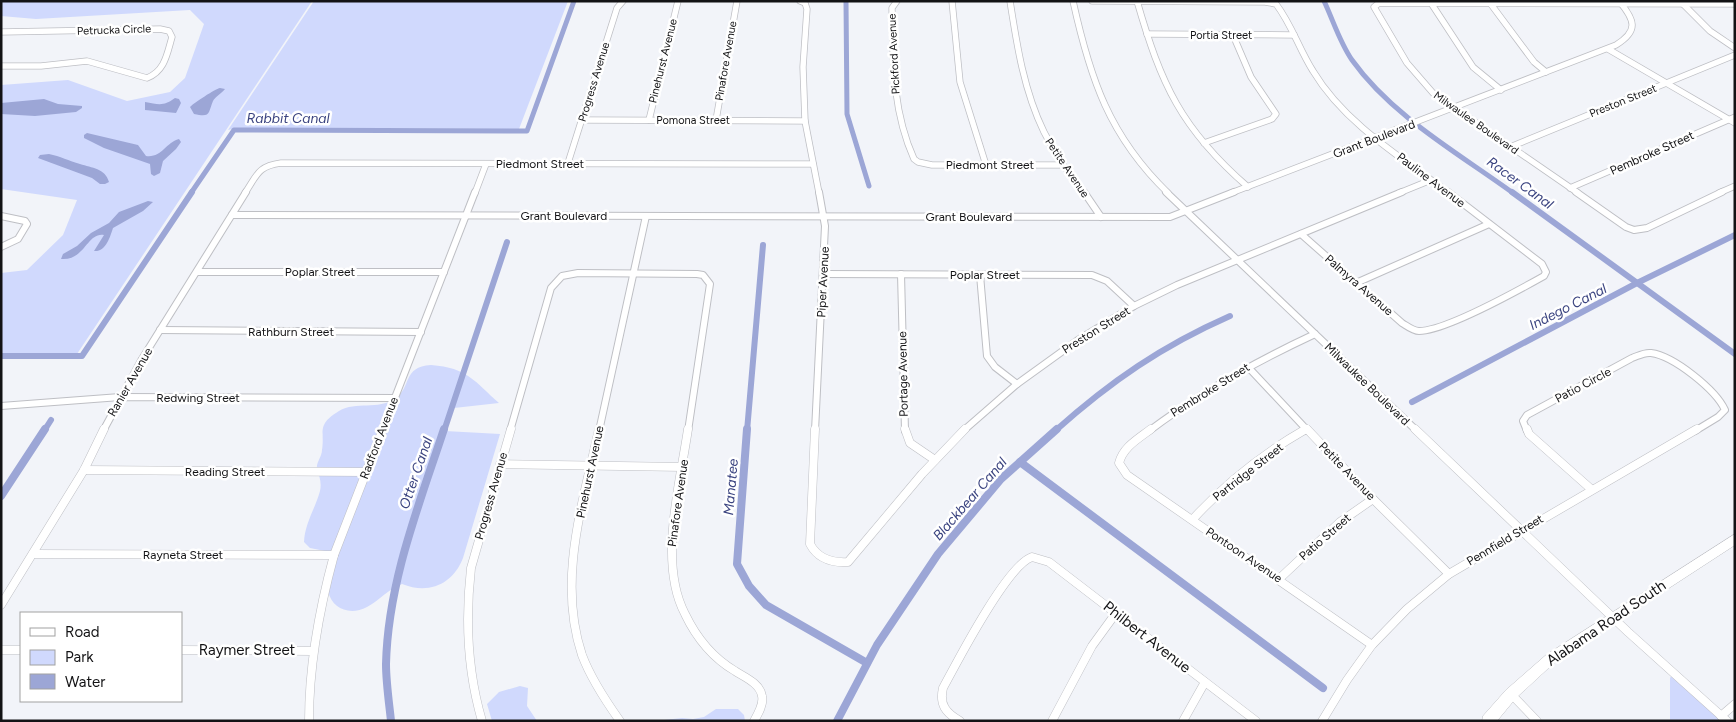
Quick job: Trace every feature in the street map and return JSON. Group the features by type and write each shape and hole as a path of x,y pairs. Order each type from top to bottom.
{"street":[{"name":"Pinehurst Avenue","path":"649,120 678,1"},
{"name":"Pinafore Avenue","path":"716,120 737,1"},
{"name":"Pickford Avenue","path":"896,1 892,8 896,100 910,151 918,162"},
{"path":"952,1 960,82 986,165"},
{"name":"Petite Avenue","path":"1010,1 1024,84 1035,114 1062,164 1101,217"},
{"name":"Milwaukee Boulevard","path":"1073,1 1093,79 1111,119 1145,167 1186,211 1521,531 1612,617 1724,718"},
{"path":"1092,1 1137,1 1157,65 1168,91 1183,116 1204,143 1248,187"},
{"name":"Pauline Avenue","path":"1137,1 1265,2 1276,4 1282,10 1312,72 1342,108 1376,138 1542,264 1546,272 1544,276 1438,327 1420,332"},
{"name":"Progress Avenue","path":"568,163 617,8 622,2"},
{"name":"Piper Avenue","path":"802,2 807,9 803,67 805,121 824,217 824,274 810,534 813,550 823,558"},
{"path":"1620,2 1735,4"},
{"name":"Grant Boulevard","path":"232,215 1176,216 1625,41 1633,30 1633,23 1620,2"},
{"name":"Milwaulee Boulevard","path":"1620,2 1379,3 1374,7 1415,74 1429,89 1453,108 1626,227 1634,230 1647,228 1735,186"},
{"path":"1431,3 1473,67 1501,90"},
{"path":"1490,3 1534,62 1546,72"},
{"path":"1682,3 1710,31 1735,48"},
{"name":"Petrucka Circle","path":"1,32 160,29 168,31 172,37 161,71 147,78 88,61 41,66 1,66"},
{"name":"Portia Street","path":"1147,34 1294,35"},
{"path":"1204,143 1272,119 1276,114 1251,77 1233,35"},
{"path":"1608,49 1666,83 1732,118 1735,123"},
{"name":"Preston Street","path":"1510,147 1735,55"},
{"name":"Pembroke Street","path":"1570,188 1732,118"},
{"name":"Pomona Street","path":"582,120 805,121"},
{"name":"Piedmont Street","path":"918,162 932,165 1062,164"},
{"name":"Piedmont Street","path":"266,166 281,163 813,164"},
{"name":"Radford Avenue","path":"309,721 312,650 322,593 334,555 486,164"},
{"name":"Ranier Avenue","path":"1,605 84,470 120,397 160,330 257,174 266,166"},
{"name":"Preston Street","path":"823,558 832,562 848,562 897,502 963,431 1017,384 1078,340 1134,306 1177,285 1431,180"},
{"path":"1,216 25,221 27,224 18,238 1,247"},
{"name":"Pinehurst Avenue","path":"620,721 603,698 587,668 577,638 570,590 572,559 646,216"},
{"path":"1356,283 1490,224"},
{"name":"Palmyra Avenue","path":"1301,234 1402,323 1420,332"},
{"name":"Poplar Street","path":"197,272 444,272"},
{"name":"Progress Avenue","path":"482,721 470,672 466,615 475,551 550,288 558,277 572,273 633,273"},
{"name":"Pinafore Avenue","path":"633,273 697,274 708,279 710,289 671,557 676,596 687,622 698,638 717,658 750,680 762,693 762,701 754,721"},
{"name":"Poplar Street","path":"824,274 1092,275 1107,281 1134,306"},
{"name":"Portage Avenue","path":"901,274 905,432 910,442 935,460"},
{"path":"980,275 987,356 995,367 1017,384"},
{"name":"Rathburn Street","path":"160,330 421,332"},
{"name":"Pembroke Street","path":"1119,463 1120,456 1196,397 1248,367 1315,334"},
{"name":"Patio Circle","path":"1591,489 1529,434 1523,421 1527,415 1644,353 1652,353 1669,360 1718,396 1725,405"},
{"name":"Petite Avenue","path":"1248,367 1373,498 1449,574"},
{"name":"Redwing Street","path":"1,406 120,397 395,398"},
{"name":"Pennfield Street","path":"1322,721 1347,680 1372,645 1407,610 1449,574 1591,489 1718,417 1725,410 1725,405"},
{"name":"Partridge Street","path":"1193,519 1206,504 1231,482 1277,448 1307,429"},
{"name":"Pontoon Avenue","path":"1119,463 1127,475 1372,645"},
{"path":"500,464 683,467"},
{"name":"Reading Street","path":"84,470 366,472"},
{"name":"Patio Street","path":"1279,579 1340,522 1373,498"},
{"name":"Alabama Road South","path":"1488,721 1511,694 1550,658 1735,539"},
{"name":"Rayneta Street","path":"33,554 334,555"},
{"name":"Philbert Avenue","path":"960,721 948,714 942,706 940,697 943,688 988,610 1021,564 1028,558 1036,556 1049,562 1256,721"},
{"path":"1052,721 1092,646 1116,614"},
{"path":"1,650 20,650"},
{"name":"Raymer Street","path":"182,650 312,650"},
{"path":"1183,721 1205,682"},
{"path":"1511,694 1538,721"},
{"path":"1724,718 1735,704"}],"green space":[{"path":"1,1 312,1 75,357 1,356 1,273 27,270 63,235 77,200 1,189 1,85 68,80 127,101 170,92 185,78 204,24 190,10 36,19 1,16"},
{"path":"314,1 568,1 519,129 236,128 228,130"},
{"path":"431,365 454,369 462,373 476,382 499,403 454,408 445,431 500,434 463,558 453,575 439,585 422,588 402,584 361,610 348,611 333,602 328,591 327,577 330,552 310,548 304,542 308,522 320,491 317,466 322,453 324,424 332,416 346,408 381,404 395,399 404,389 411,373 416,369"},
{"path":"1673,673 1729,721 1670,721 1670,678"},
{"path":"520,686 528,688 527,706 537,721 492,721 487,704 499,692"},
{"path":"716,709 738,709 744,715 745,721 655,721 704,717"}],"water":[{"path":"220,88 225,89 214,100 208,114 194,114 190,107"},
{"path":"175,98 179,99 181,103 176,113 145,110 145,102 164,104"},
{"path":"44,99 58,104 82,106 82,108 76,112 35,116 1,114 1,103"},
{"path":"87,133 138,145 146,156 160,153 179,139 181,142 163,161 160,173 154,176 151,174 150,164 104,148 84,138 84,135"},
{"path":"49,154 98,169 107,177 109,182 100,184 92,178 38,158 40,155"},
{"path":"148,201 153,202 143,211 113,228 107,243 102,249 94,251 104,235 98,235 75,256 61,259 63,254 77,246 91,233 109,223 119,212"}],"waterway":[{"name":"Rabbit Canal","path":"191,193 234,130 527,131 574,1"},
{"path":"846,1 847,114 869,186"},
{"name":"Racer Canal","path":"1324,1 1340,39 1352,60 1386,99 1448,148 1513,193"},
{"name":"Rabbit Canal","path":"1,356 82,356 192,192"},
{"name":"Racer Canal","path":"1512,192 1637,283"},
{"name":"Indego Canal","path":"1637,283 1735,235"},
{"name":"Otter Canal","path":"444,431 507,242"},
{"name":"Manatee","path":"747,431 763,245"},
{"name":"Indego Canal","path":"1412,402 1637,283"},
{"name":"Racer Canal","path":"1637,283 1735,354"},
{"name":"Blackbear Canal","path":"1055,431 1096,396 1138,366 1182,340 1230,316"},
{"path":"44,431 51,420"},
{"path":"1,496 45,429"},
{"name":"Otter Canal","path":"391,721 386,664 392,603 406,544 444,429"},
{"name":"Manatee","path":"747,429 737,564 749,586 766,605 867,663"},
{"name":"Blackbear Canal","path":"1020,462 1057,429"},
{"name":"Blackbear Canal","path":"837,721 877,645 938,554 1001,479 1020,462"},
{"path":"1020,462 1323,688"}]}
